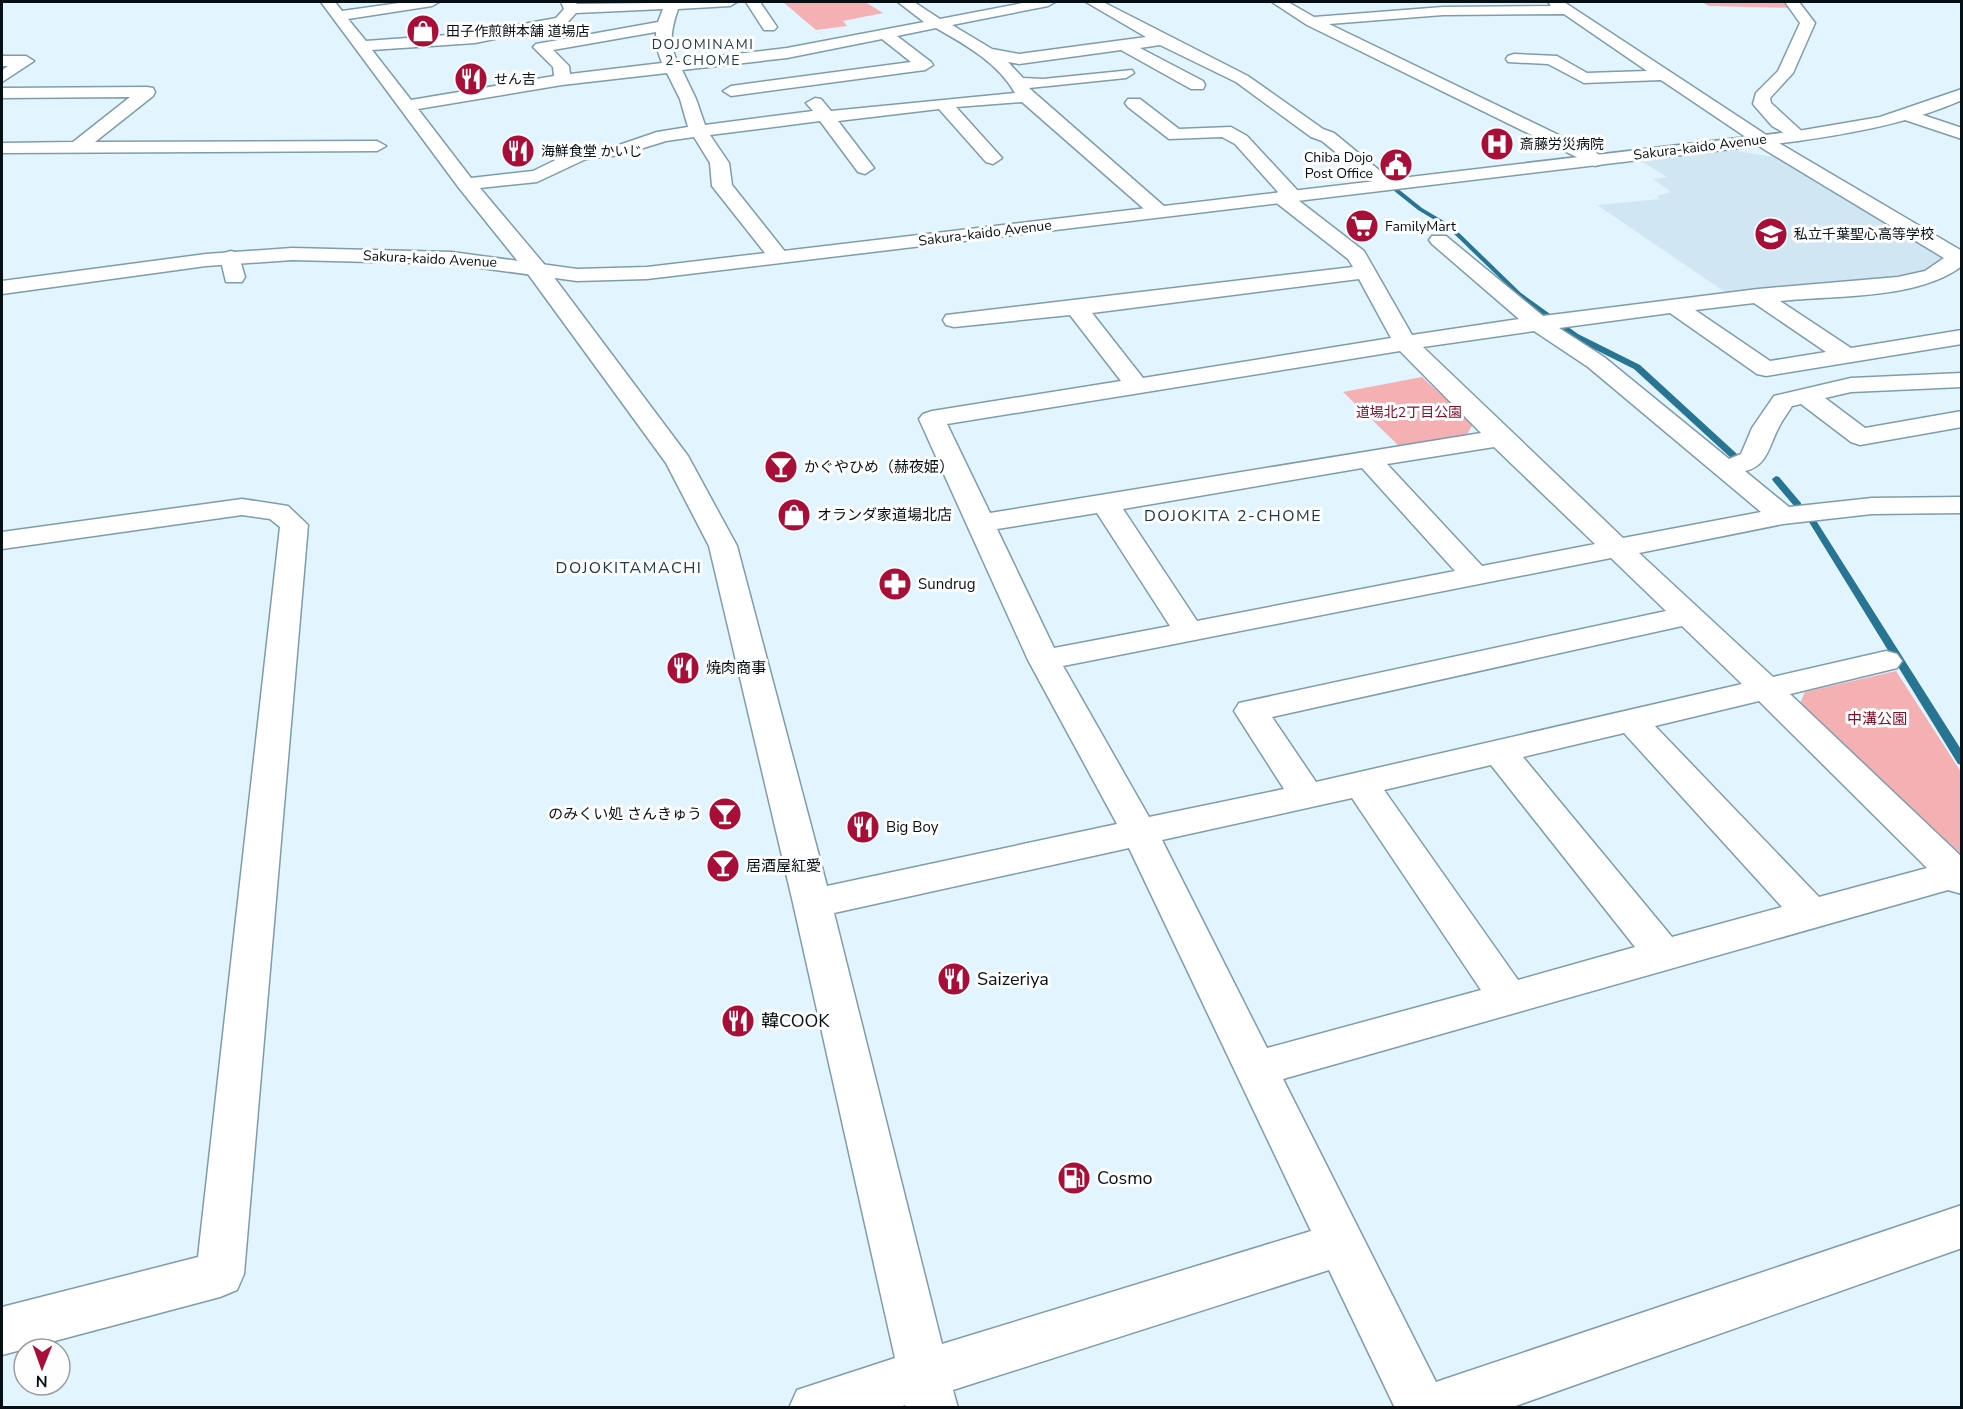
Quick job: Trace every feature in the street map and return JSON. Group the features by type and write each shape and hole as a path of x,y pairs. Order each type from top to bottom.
{"main road":[{"path":"333,9 432,2"},
{"path":"363,46 475,38 561,21 570,5 730,2"},
{"path":"753,2 769,27"},
{"path":"904,2 933,23 989,53 1019,59 1162,40"},
{"path":"407,106 562,80 671,68 805,49 1048,2"},
{"path":"1093,2 1256,87 1317,133 1328,137 1386,184"},
{"path":"1279,2 1312,21 1595,160"},
{"path":"1792,2 1808,23 1794,50 1791,64 1779,82 1762,97 1762,104 1778,122 1798,136"},
{"path":"672,4 663,27 663,54 688,100 689,112 699,131 724,168 722,186 779,258"},
{"path":"1312,21 1471,6 1561,6 1763,140 1959,259 1950,269 1885,286 1758,296 1553,322 1406,343 932,419 1044,660 1140,833 1422,1407"},
{"path":"333,9 466,184 536,269 679,462 723,546 812,903 928,1390"},
{"path":"562,80 561,66 541,47 663,27"},
{"path":"731,91 925,65 884,33"},
{"path":"1123,45 1191,82 1226,72"},
{"path":"805,49 816,62 808,92 865,168"},
{"path":"989,53 1022,90 1158,211"},
{"path":"1514,59 1551,58 1584,78 1666,75"},
{"path":"2,61 26,61 2,77"},
{"path":"466,184 537,176 582,154 621,150 663,136 943,103 1022,90 1043,84 1126,74"},
{"path":"2,93 147,92 78,147"},
{"name":"Sakura-kaido Avenue","path":"2,288 232,267 292,254 476,260 577,275 620,275 1798,136 1881,124 1911,116 1962,94"},
{"path":"943,103 993,158"},
{"path":"1134,104 1175,135 1225,131 1241,140 1286,196 1357,255 1406,343 1500,438 1765,688 1958,877"},
{"path":"1911,116 1962,134"},
{"path":"2,148 377,146"},
{"path":"1439,240 1553,322 1572,348 1596,362 1783,516"},
{"path":"954,320 1076,308 1365,272"},
{"path":"1758,296 1847,356"},
{"path":"1674,306 1766,369 1962,337"},
{"path":"1076,308 1138,387"},
{"path":"1726,467 1747,463 1753,456 1765,428 1783,401 1851,385 1961,380"},
{"path":"1806,396 1860,437 1962,419"},
{"path":"981,524 1106,505 1367,458 1500,438"},
{"path":"1367,458 1475,575"},
{"path":"1106,505 1189,632"},
{"path":"1044,660 1783,516 1872,506 1962,505"},
{"path":"2,540 242,507 278,512 294,525 220,1274 2,1331"},
{"path":"1307,796 1251,711 1687,616"},
{"path":"812,903 1361,784 1886,661"},
{"path":"1632,721 1812,915"},
{"path":"1499,751 1664,955"},
{"path":"1361,784 1510,1000"},
{"path":"1254,1069 1510,1000 1664,955 1958,877"},
{"path":"1436,1407 1962,1226"},
{"path":"814,1407 928,1390 1341,1244"}],"shaded area":[{"name":"私立千葉聖心高等学校","path":"1726,149 1779,158 1950,262 1928,274 1731,296 1597,205 1660,199 1657,196 1671,192 1653,179 1667,177 1639,160"}],"green space":[{"path":"783,2 865,2 883,13 843,21 847,26 816,30"},
{"path":"1701,2 1788,2 1796,8 1709,6"},
{"name":"道場北2丁目公園","path":"1422,377 1473,424 1466,436 1398,445 1343,392"},
{"name":"中溝公園","path":"1896,671 1961,772 1961,854 1799,705 1805,692"}],"waterway":[{"path":"1395,189 1420,209 1450,227 1519,294 1575,336 1637,367 1734,456"},
{"path":"1776,479 1798,505"},
{"path":"1813,522 1962,761"}],"place":[{"name":"田子作煎餅本舗 道場店","path":"423,31"},
{"name":"せん吉","path":"471,79"},
{"name":"斎藤労災病院","path":"1497,144"},
{"name":"海鮮食堂 かいじ","path":"518,151"},
{"name":"Chiba Dojo Post Office","path":"1396,165"},
{"name":"FamilyMart","path":"1362,226"},
{"name":"私立千葉聖心高等学校","path":"1771,234"},
{"name":"かぐやひめ（赫夜姫）","path":"781,467"},
{"name":"オランダ家道場北店","path":"794,515"},
{"name":"Sundrug","path":"895,584"},
{"name":"焼肉商事","path":"683,668"},
{"name":"のみくい処 さんきゅう","path":"725,814"},
{"name":"Big Boy","path":"863,827"},
{"name":"居酒屋紅愛","path":"723,866"},
{"name":"Saizeriya","path":"954,979"},
{"name":"韓COOK","path":"738,1021"},
{"name":"Cosmo","path":"1074,1178"}],"district":[{"name":"DOJOMINAMI 2-CHOME","path":"703,52"},
{"name":"DOJOKITA 2-CHOME","path":"1233,516"},
{"name":"DOJOKITAMACHI","path":"629,568"}]}
